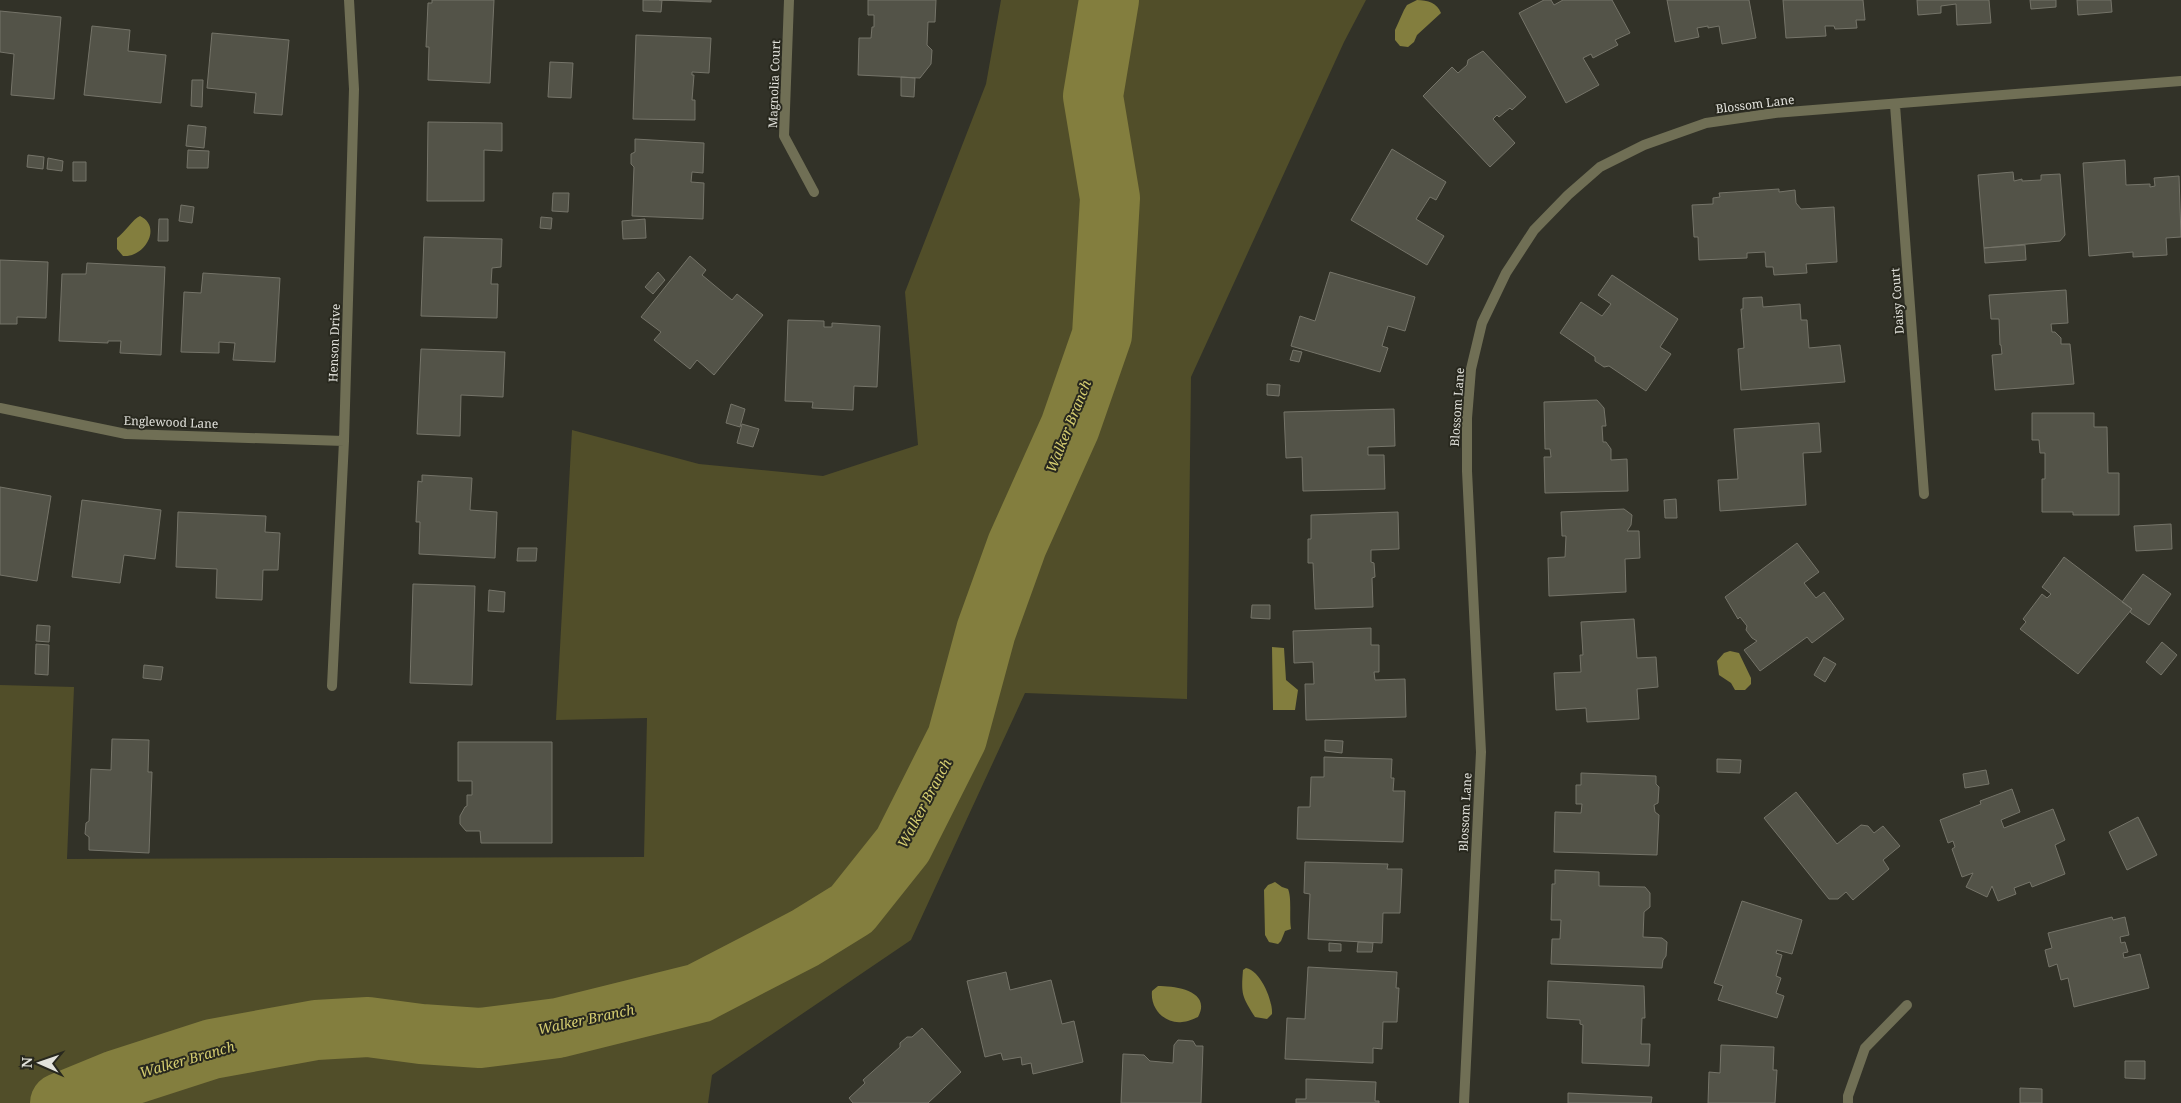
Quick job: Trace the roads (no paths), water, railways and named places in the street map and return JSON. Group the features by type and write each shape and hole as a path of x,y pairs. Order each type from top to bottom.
{"street":[{"name":"Henson Drive","path":"332,686 344,440 354,89 349,0"},
{"name":"Magnolia Court","path":"789,0 784,136 814,192"},
{"name":"Blossom Lane","path":"1464,1103 1481,752 1467,471 1467,418 1471,369 1482,323 1506,273 1534,230 1568,195 1600,168 1644,145 1706,123 1775,113 2181,81"},
{"name":"Daisy Court","path":"1894,105 1924,494"},
{"name":"Englewood Lane","path":"0,408 126,434 344,440"},
{"path":"1848,1103 1848,1096 1866,1048 1907,1004"}],"waterway":[{"name":"Walker Branch","path":"60,1103 116,1080 212,1049 316,1030 368,1027 421,1034 480,1038 558,1028 699,993 805,938 852,909 903,845 957,738 986,631 1017,545 1070,427 1102,335 1110,198 1093,96 1109,0"}]}
